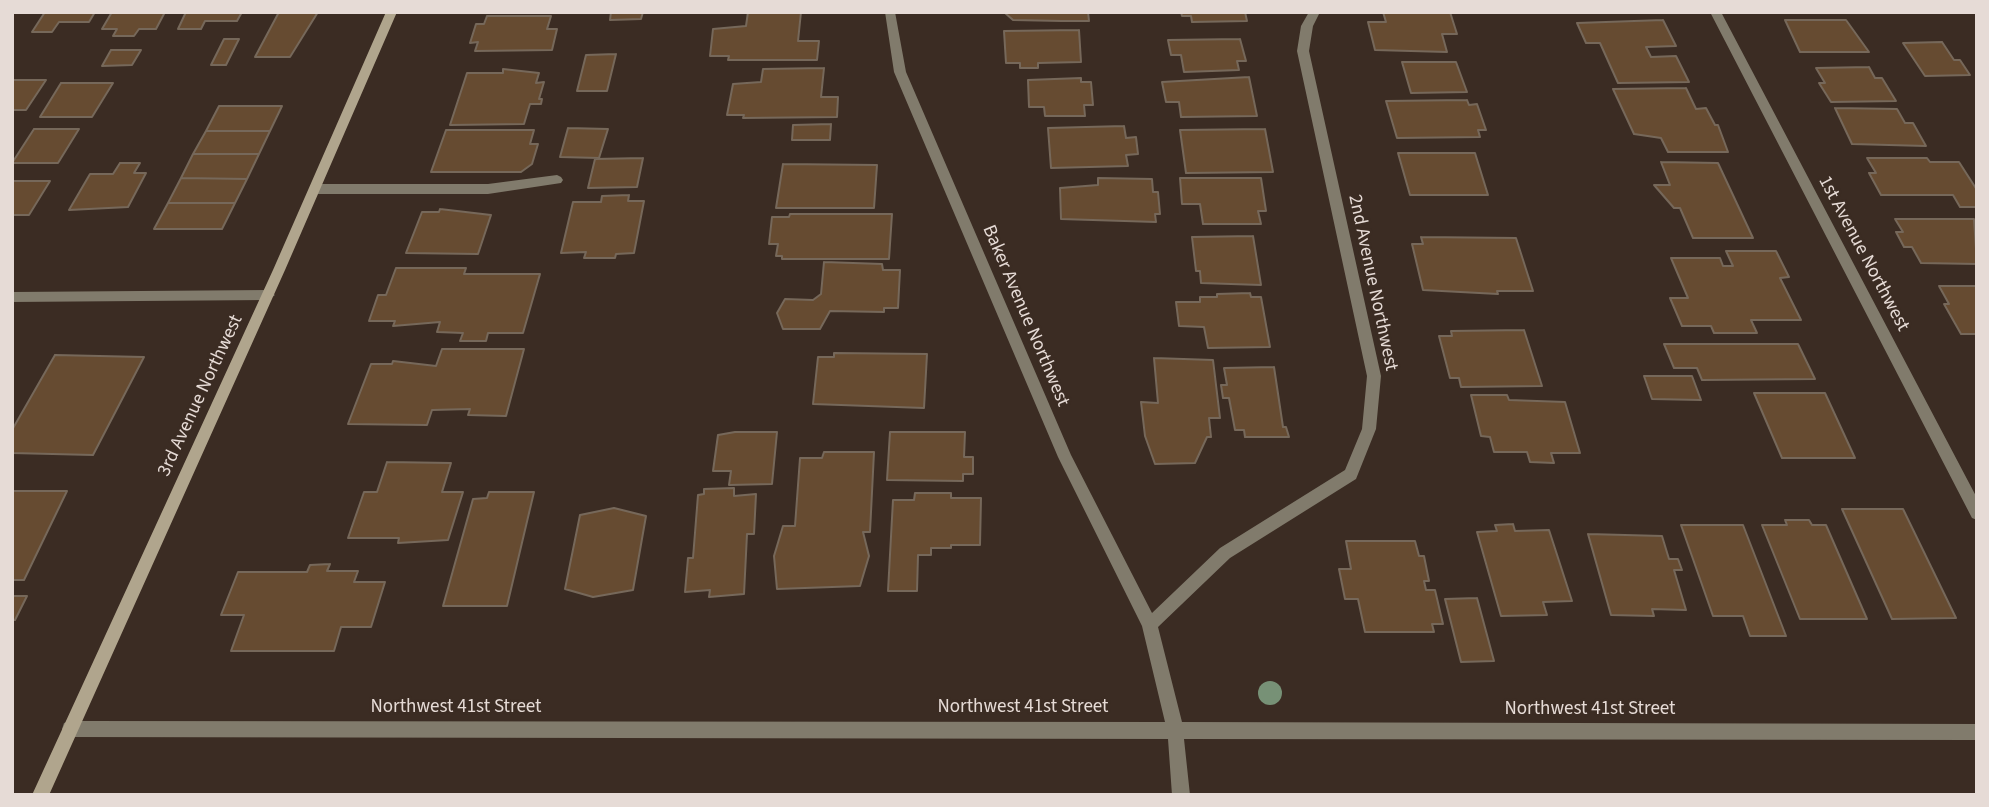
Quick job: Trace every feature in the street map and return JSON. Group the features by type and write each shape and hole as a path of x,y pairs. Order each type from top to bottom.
{"street":[{"name":"3rd Avenue Northwest","path":"40,795 268,295 392,12"},
{"name":"Baker Avenue Northwest","path":"890,12 900,72 1065,457 1150,625"},
{"name":"2nd Avenue Northwest","path":"1150,625 1225,553 1351,474 1369,429 1374,376 1303,51 1307,26 1315,12"},
{"name":"1st Avenue Northwest","path":"1715,12 1977,513"},
{"path":"315,189 488,189 556,180"},
{"path":"12,297 268,295"},
{"path":"1150,625 1175,729 1181,795"},
{"name":"Northwest 41st Street","path":"70,729 1977,732"}],"building":[{"path":"45,12 95,12 89,22 59,22 52,32 32,32"},
{"path":"112,12 165,12 156,29 139,29 134,36 113,36 117,29 102,29"},
{"path":"186,12 242,12 237,21 205,21 201,29 178,29"},
{"path":"279,12 318,12 290,57 255,57"},
{"path":"611,12 643,12 641,19 610,20"},
{"path":"748,12 801,12 798,41 819,41 817,60 728,60 729,56 710,56 713,29 746,26"},
{"path":"1088,12 1089,21 1013,20 1005,13"},
{"path":"1181,12 1245,12 1247,21 1192,22 1191,16 1182,16"},
{"path":"1383,12 1450,12 1457,34 1442,34 1447,52 1375,50 1368,22 1386,22"},
{"path":"487,16 551,16 547,29 557,29 552,50 475,51 478,42 470,43 476,24 484,24"},
{"path":"1663,20 1676,46 1646,47 1651,57 1676,56 1689,82 1618,83 1600,43 1586,43 1577,23"},
{"path":"1785,20 1846,20 1869,52 1800,52"},
{"path":"1079,30 1081,62 1038,63 1038,68 1020,68 1020,63 1006,63 1004,31"},
{"path":"224,39 239,39 226,65 211,65"},
{"path":"1240,39 1246,61 1237,61 1239,70 1184,72 1181,55 1171,55 1168,40"},
{"path":"1942,42 1954,60 1960,60 1970,75 1925,76 1903,43"},
{"path":"111,50 141,50 132,65 102,66"},
{"path":"616,54 607,91 577,91 586,55"},
{"path":"1402,62 1456,62 1467,92 1411,93"},
{"path":"1869,67 1875,78 1882,78 1896,101 1831,102 1819,83 1825,83 1816,68"},
{"path":"824,68 821,97 838,97 837,117 743,118 744,115 727,115 733,84 761,82 763,69"},
{"path":"503,69 539,73 536,83 544,82 539,99 542,99 541,104 530,104 524,124 450,125 467,73 503,73"},
{"path":"1249,77 1257,116 1181,117 1179,102 1166,102 1162,82"},
{"path":"1081,78 1081,82 1091,82 1093,105 1084,105 1085,116 1045,116 1044,107 1029,107 1028,80"},
{"path":"12,80 46,80 26,110 12,110"},
{"path":"61,83 113,83 92,117 40,117"},
{"path":"1686,88 1696,109 1706,108 1715,125 1718,125 1728,152 1668,152 1661,138 1634,134 1613,89"},
{"path":"1467,100 1469,105 1477,104 1486,130 1478,130 1480,137 1397,138 1386,101"},
{"path":"219,106 282,106 270,131 206,131"},
{"path":"1835,108 1897,109 1905,123 1913,123 1926,146 1852,144"},
{"path":"831,124 830,140 792,140 793,125"},
{"path":"1124,126 1126,138 1136,137 1138,154 1126,155 1128,166 1051,168 1048,128"},
{"path":"568,128 608,129 599,158 560,157"},
{"path":"34,129 79,129 58,163 12,163"},
{"path":"1265,129 1273,172 1186,173 1180,130"},
{"path":"446,130 534,130 530,144 538,144 532,164 521,172 431,172"},
{"path":"206,131 270,131 259,154 193,154"},
{"path":"1398,153 1475,153 1488,195 1410,195"},
{"path":"193,154 259,154 247,179 181,178"},
{"path":"643,158 637,187 588,188 595,159"},
{"path":"1867,158 1927,158 1930,162 1959,162 1977,190 1977,207 1960,207 1953,195 1881,195 1869,173 1876,173"},
{"path":"1661,162 1718,163 1753,238 1693,238 1680,208 1674,208 1654,185 1670,185"},
{"path":"120,163 140,163 134,173 146,173 128,207 69,210 90,174 113,174"},
{"path":"783,164 877,165 874,208 776,208"},
{"path":"181,178 247,179 235,203 168,203"},
{"path":"1098,178 1152,179 1153,192 1158,192 1160,214 1155,214 1156,222 1061,219 1060,188 1098,185"},
{"path":"1180,178 1261,178 1266,211 1258,211 1261,224 1203,224 1200,204 1182,204"},
{"path":"12,181 50,181 29,215 12,215"},
{"path":"629,195 628,201 644,201 634,253 616,254 615,258 584,258 586,252 561,253 573,202 601,202 602,196"},
{"path":"168,203 235,203 222,229 154,229"},
{"path":"440,209 491,215 478,254 406,253 422,212 439,212"},
{"path":"790,214 892,214 889,259 782,259 782,256 776,256 778,244 769,244 772,217 789,217"},
{"path":"1895,219 1974,219 1977,264 1921,263 1912,247 1904,247 1896,232 1903,232"},
{"path":"1253,236 1261,285 1201,283 1200,271 1196,271 1192,237"},
{"path":"1421,237 1516,238 1533,291 1497,291 1498,294 1423,290 1412,244 1423,244"},
{"path":"1726,251 1776,251 1789,277 1780,278 1801,320 1751,320 1757,333 1714,333 1711,326 1682,326 1670,298 1688,298 1671,258 1720,258 1723,266 1733,266"},
{"path":"824,262 882,264 883,270 900,270 898,308 884,308 884,312 830,311 820,329 783,329 777,313 785,299 813,300 821,294"},
{"path":"396,268 466,268 464,274 540,274 523,333 488,333 486,341 460,341 463,333 437,332 440,322 393,326 395,321 369,321 378,295 386,295"},
{"path":"1939,286 1977,286 1977,334 1961,334 1944,304 1949,304"},
{"path":"1250,293 1251,297 1261,297 1270,347 1208,348 1204,327 1179,326 1176,302 1200,302 1200,297 1217,297 1217,294"},
{"path":"1524,330 1542,386 1461,387 1459,378 1450,378 1439,336 1452,336 1451,331"},
{"path":"1664,344 1798,344 1815,379 1702,380 1697,368 1674,368"},
{"path":"442,349 524,349 506,416 468,415 470,409 432,410 427,425 348,424 371,364 392,364 393,361 436,366"},
{"path":"834,353 927,354 924,408 813,404 818,357 834,357"},
{"path":"55,355 144,357 93,455 12,453 12,430"},
{"path":"1154,358 1213,360 1220,418 1209,418 1211,437 1207,437 1195,463 1155,464 1145,436 1141,402 1158,403"},
{"path":"1274,367 1283,427 1286,427 1289,437 1245,437 1244,430 1235,430 1229,398 1223,398 1221,385 1227,385 1224,368"},
{"path":"1644,376 1692,376 1701,400 1652,399"},
{"path":"1754,393 1825,393 1855,458 1782,458"},
{"path":"1471,395 1507,395 1509,400 1565,402 1580,453 1551,453 1554,463 1530,462 1527,452 1494,452 1490,437 1481,436"},
{"path":"735,432 777,432 772,484 729,485 731,471 713,471 718,435"},
{"path":"890,432 965,432 964,457 973,457 973,474 963,474 963,481 887,480"},
{"path":"824,452 874,452 870,532 863,532 869,556 860,586 777,589 774,556 783,526 795,526 800,458 822,458"},
{"path":"387,462 451,463 442,492 463,492 448,540 398,543 399,538 348,538 364,492 377,492"},
{"path":"734,488 734,496 756,494 754,534 747,534 744,594 709,597 710,590 685,592 688,558 693,558 698,495 704,494 704,489"},
{"path":"12,491 67,491 24,580 12,580"},
{"path":"489,492 534,492 507,606 443,606 473,499 487,498"},
{"path":"915,493 951,493 951,498 981,498 980,545 931,548 931,555 918,555 917,591 888,591 893,500 914,500"},
{"path":"614,508 646,516 633,590 593,597 565,589 580,515"},
{"path":"1842,509 1903,509 1956,618 1892,619"},
{"path":"1785,520 1809,520 1812,525 1826,525 1867,619 1800,619 1762,525 1787,525"},
{"path":"1513,524 1515,531 1549,530 1572,601 1543,602 1547,615 1501,616 1477,532 1497,531 1495,525"},
{"path":"1681,525 1743,525 1786,636 1750,636 1743,616 1713,616"},
{"path":"1588,534 1662,536 1669,559 1678,559 1682,570 1674,570 1686,610 1652,609 1654,616 1611,615"},
{"path":"1346,541 1415,541 1419,556 1424,556 1429,581 1424,581 1426,590 1435,590 1443,624 1432,624 1434,632 1365,632 1358,599 1345,599 1339,569 1351,569"},
{"path":"330,564 327,571 358,571 354,582 385,582 371,627 341,627 334,651 231,651 244,615 221,615 238,572 307,572 310,565"},
{"path":"12,596 27,596 15,620 12,620"},
{"path":"1477,598 1494,661 1461,662 1445,599"}]}
